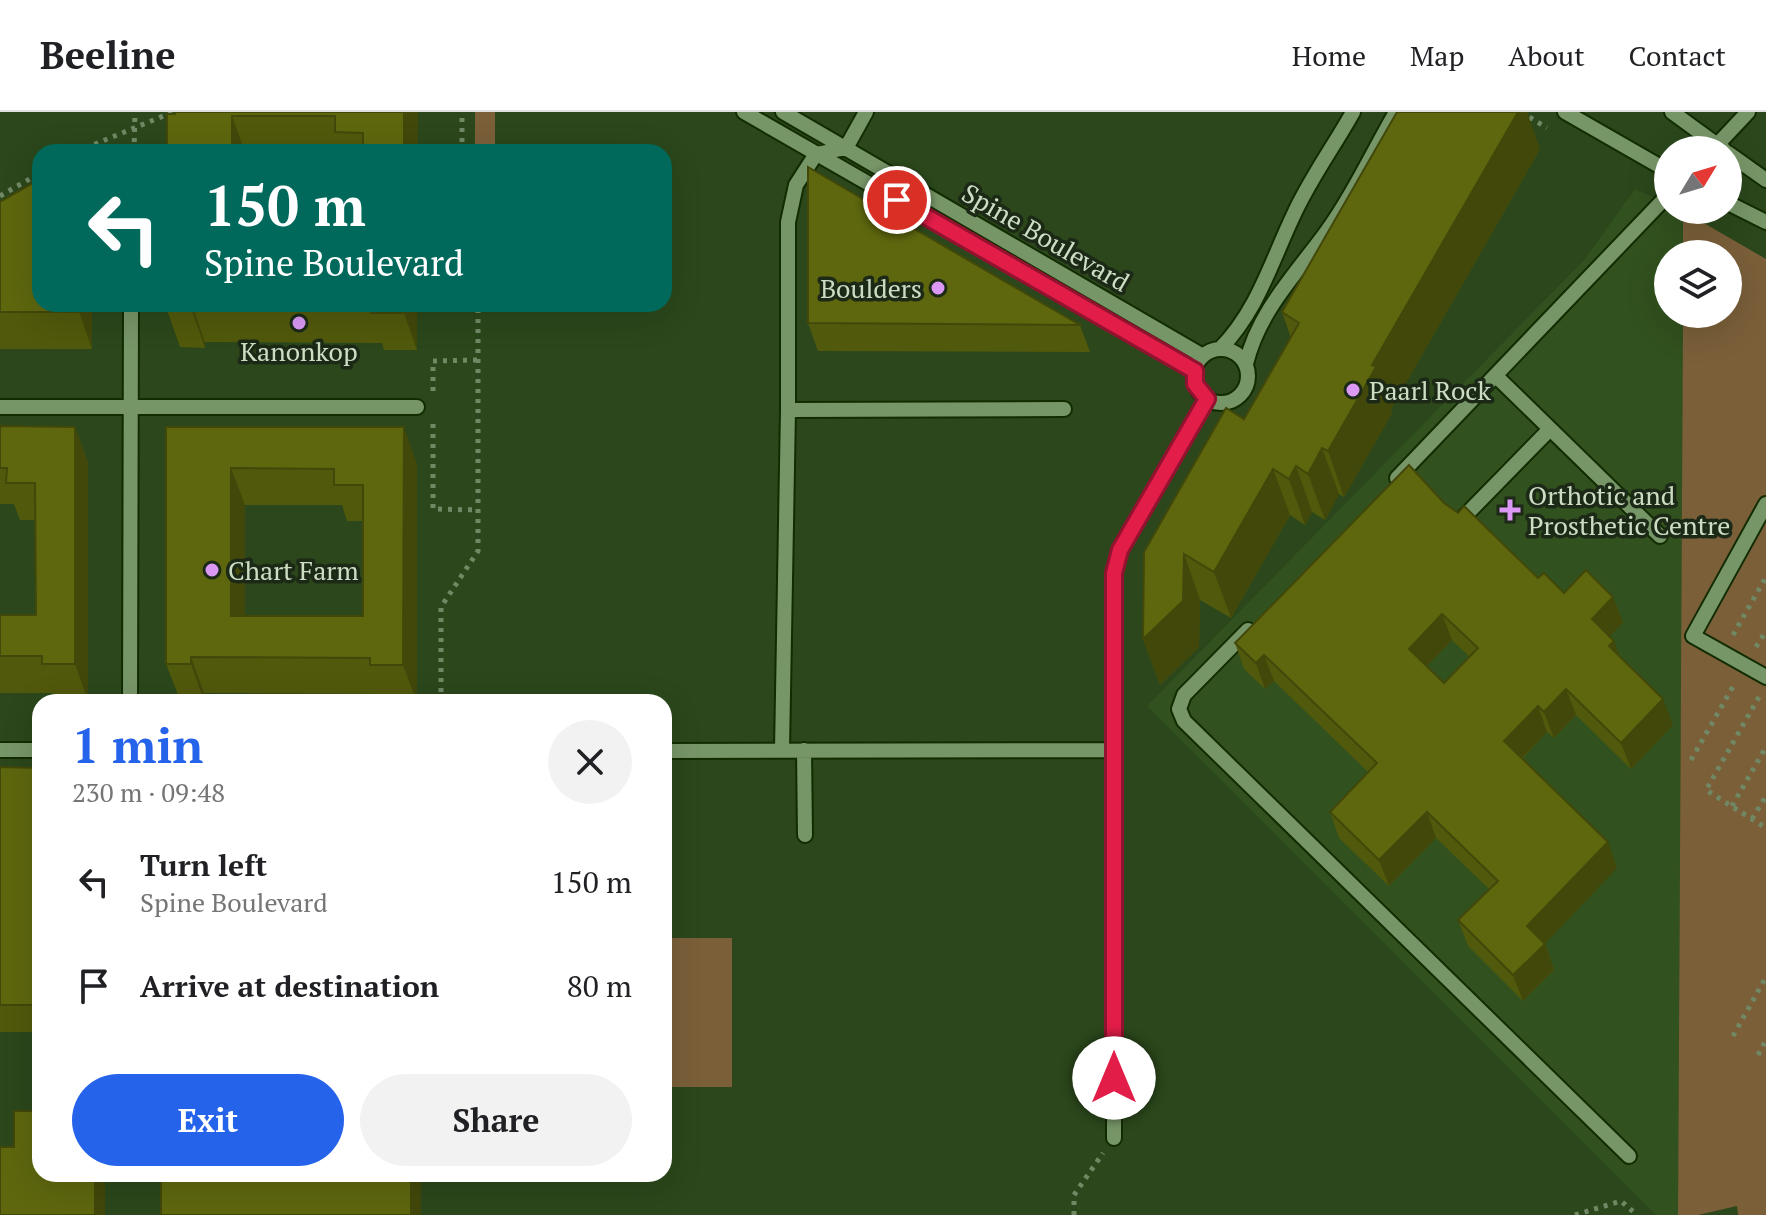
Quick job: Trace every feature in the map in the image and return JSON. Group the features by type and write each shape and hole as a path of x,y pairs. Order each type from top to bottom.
{"street":[{"name":"Spine Boulevard","path":"744,112 1195,371"},
{"name":"Spine Boulevard","path":"783,112 1203,356"},
{"path":"782,750 788,222 796,185 816,154 846,148 866,112"},
{"path":"1353,112 1294,214 1275,264 1246,316 1220,349 1203,356 1195,371 1195,384 1207,399 1222,403 1237,399 1248,379 1246,364 1252,336 1292,275 1326,233 1396,112"},
{"path":"1565,112 1654,163"},
{"path":"1672,112 1705,136"},
{"path":"1732,136 1748,112"},
{"path":"1742,163 1766,180"},
{"path":"1384,490 1654,210"},
{"path":"1742,210 1766,222"},
{"path":"130,694 131,312"},
{"path":"1220,349 1235,353 1246,364"},
{"path":"1496,376 1660,536"},
{"path":"1114,1138 1116,560 1207,399"},
{"path":"0,407 417,407"},
{"path":"788,410 1064,409"},
{"path":"1460,521 1550,429"},
{"path":"1766,504 1693,636 1766,677"},
{"path":"1262,615 1184,695 1179,709 1184,721 1629,1156"},
{"path":"0,750 32,750"},
{"path":"804,750 805,835"},
{"path":"672,751 1114,750"}],"path":[{"path":"134,144 135,112"},
{"path":"95,144 173,112"},
{"path":"462,112 462,144"},
{"path":"0,196 32,178"},
{"path":"441,694 441,607 478,551 478,312"},
{"path":"478,360 433,361 433,509 478,510"},
{"path":"417,407 433,408"},
{"path":"1723,653 1766,577"},
{"path":"1691,760 1766,631"},
{"path":"1766,686 1706,790 1766,828"},
{"path":"1732,806 1766,747"},
{"path":"1752,819 1766,796"},
{"path":"1733,1036 1766,977"},
{"path":"1758,1055 1766,1040"},
{"path":"1074,1215 1074,1195 1114,1138"},
{"path":"1575,1215 1621,1201 1637,1215"}],"shaded area":[{"path":"475,112 495,112 495,144 475,144"},
{"name":"Orthotic and Prosthetic Centre","path":"1635,189 1654,198 1654,224 1683,224 1683,240 1654,240 1654,328 1683,328 1678,1215 1656,1215 1147,706 1584,260"},
{"path":"1683,224 1705,224 1733,240 1683,240"},
{"path":"1742,245 1766,259 1766,1215 1738,1215 1737,1206 1698,1215 1678,1215 1683,328 1742,328"},
{"path":"672,938 732,938 732,1087 672,1087"}],"building":[{"path":"404,112 404,144 363,144 363,133 335,132 335,116 232,116 232,144 167,144 167,114"},
{"path":"1397,112 1518,112 1372,365 1376,367 1328,451 1322,448 1308,474 1296,466 1289,479 1273,469 1214,572 1184,554 1183,601 1143,639 1144,552 1226,408 1244,419 1299,323 1282,312"},
{"path":"808,167 1080,325 808,323"},
{"path":"32,184 32,312 0,312 0,202"},
{"path":"0,426 75,427 75,664 42,664 42,656 0,656 0,615 36,615 35,483 6,483 7,468 0,468"},
{"path":"166,427 404,427 403,665 370,665 370,658 191,657 191,664 166,664","holes":["231,468 334,469 334,485 363,485 363,616 231,616"]},
{"path":"1409,465 1444,503 1458,513 1464,506 1538,578 1544,573 1564,593 1586,570 1613,597 1592,619 1614,641 1609,646 1663,699 1621,743 1566,689 1544,712 1538,706 1504,741 1608,842 1527,926 1545,944 1513,975 1458,920 1498,881 1427,812 1379,860 1330,812 1377,763 1264,655 1256,663 1235,643","holes":["1442,614 1478,648 1444,683 1409,649"]},
{"path":"0,767 32,768 32,1005 0,1005"},
{"path":"14,1111 32,1111 32,1182 95,1182 95,1215 0,1215 0,1147 14,1147"},
{"path":"161,1182 411,1182 411,1215 161,1215"}],"place":[{"name":"Boulders","path":"938,288"},
{"name":"Kanonkop","path":"299,323"},
{"name":"Paarl Rock","path":"1353,390"},
{"name":"Orthotic and Prosthetic Centre","path":"1510,510"},
{"name":"Chart Farm","path":"212,570"}],"route":[{"path":"897,200 1195,371 1195,384 1207,399 1120,550 1114,573 1114,1078"}]}
